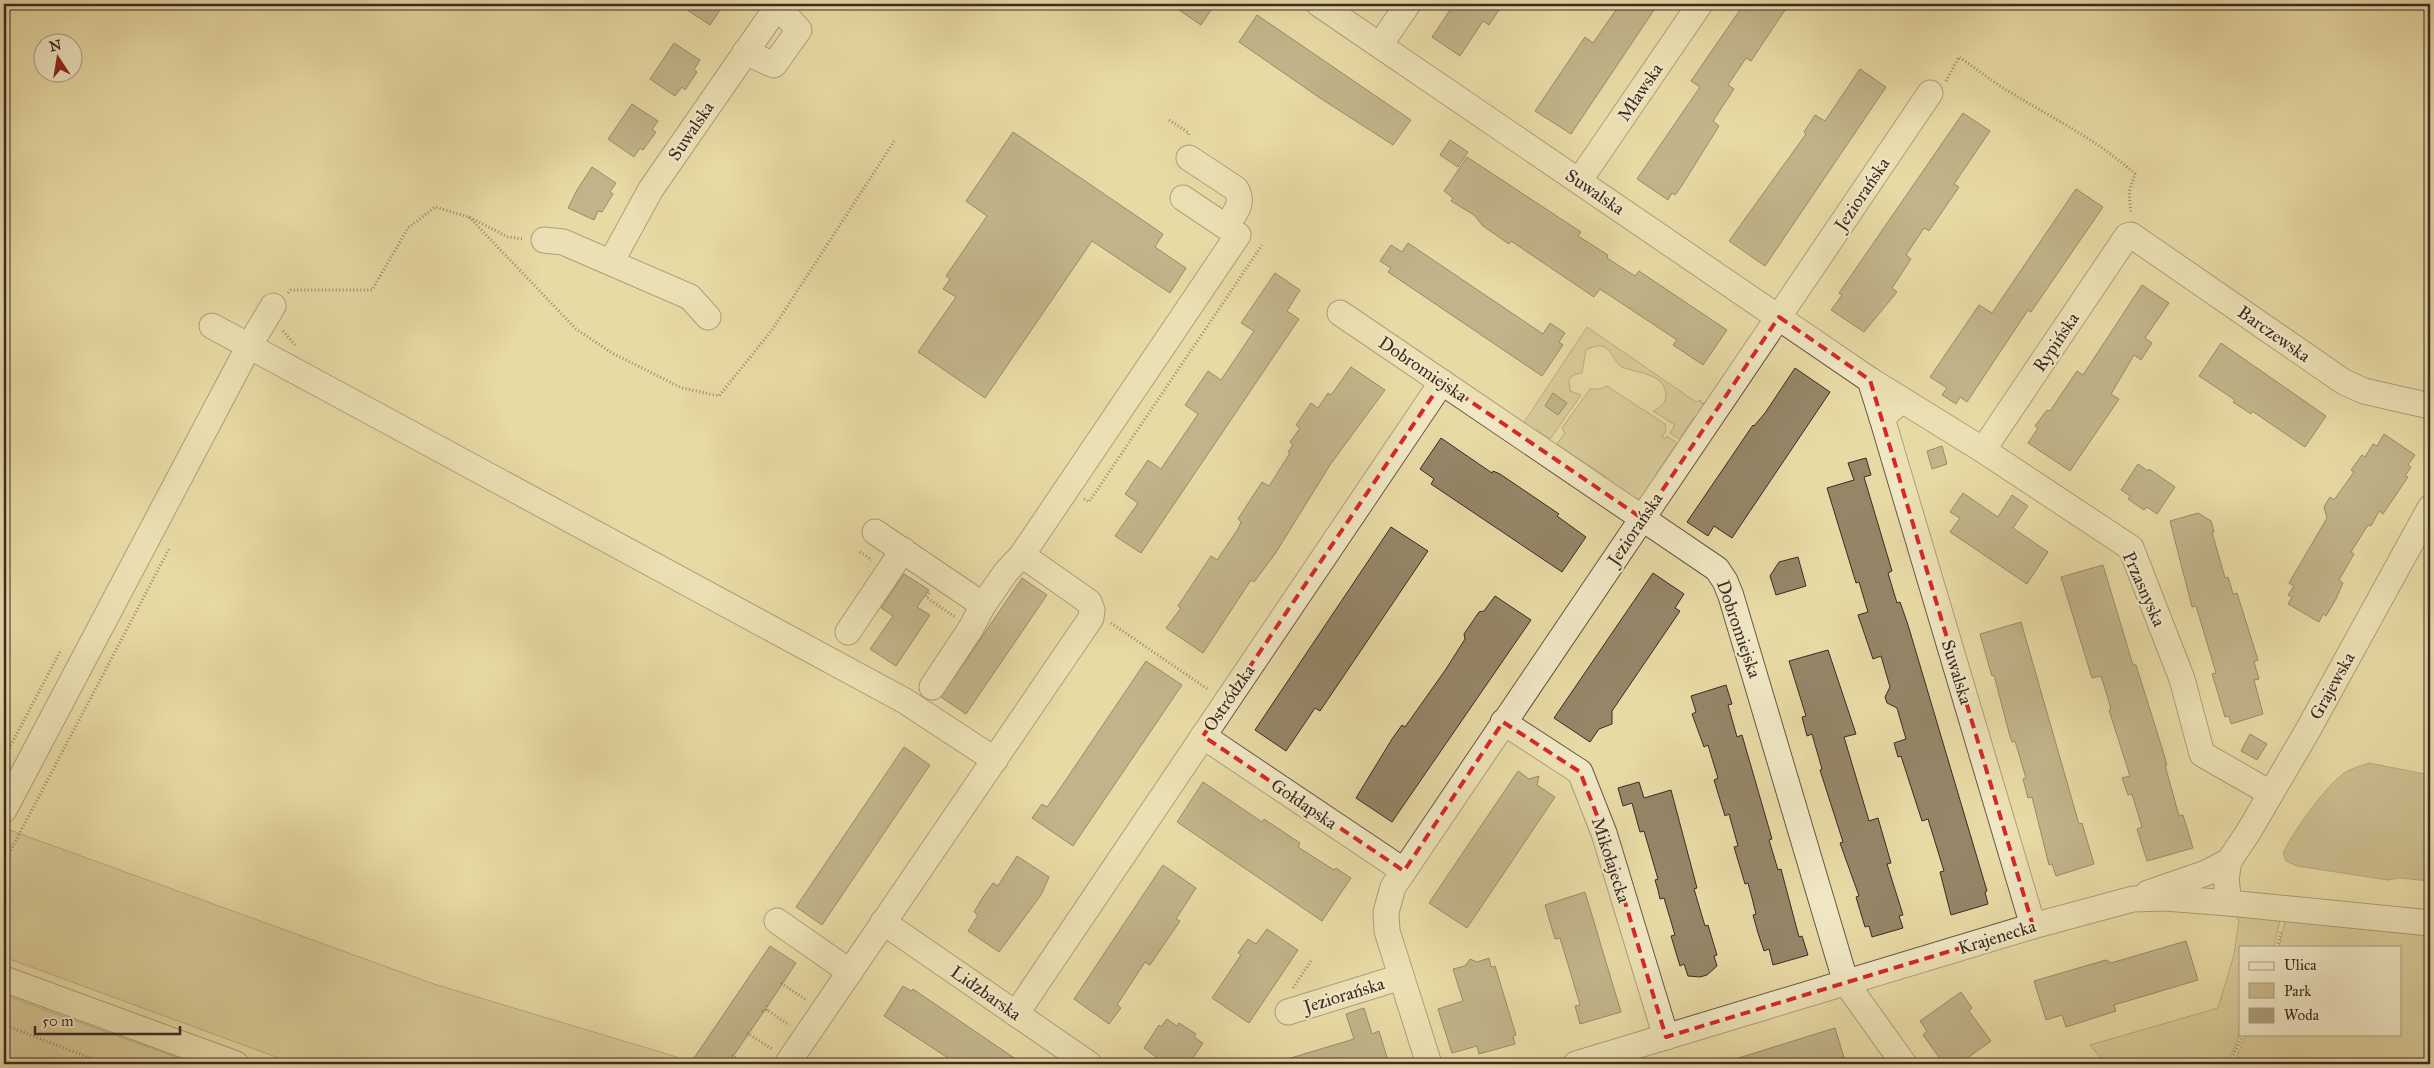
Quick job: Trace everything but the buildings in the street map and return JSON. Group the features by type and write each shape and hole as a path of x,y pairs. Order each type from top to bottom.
{"street":[{"name":"Suwalska","path":"1319,4 1902,400"},
{"path":"1380,45 1408,4"},
{"name":"Mławska","path":"1580,181 1700,4"},
{"name":"Suwalska","path":"611,262 651,189 778,5"},
{"name":"Jeziorańska","path":"1429,1064 1385,921 1389,895 1503,722 1930,93"},
{"path":"1189,158 1236,189 1239,194 1240,205 1226,226"},
{"path":"932,687 971,628 983,605 1006,572 1022,555 1238,235 1183,198"},
{"name":"Barczewska","path":"2131,235 2344,382 2364,391 2430,406"},
{"name":"Rypińska","path":"1983,450 2127,236 2131,235"},
{"path":"544,240 563,242 690,296 708,317"},
{"path":"4,810 249,346 273,306"},
{"name":"Dobromiejska","path":"1340,313 1717,569 1726,581 1846,983 1904,1064"},
{"path":"212,326 905,701 995,760"},
{"name":"Suwalska","path":"1870,380 2033,926"},
{"name":"Ostródzka","path":"1016,1014 1442,382"},
{"path":"1882,418 1902,400"},
{"name":"Przasnyska","path":"1902,400 1983,450 2131,548 2182,679 2202,754 2270,793"},
{"name":"Grajewska","path":"2133,899 2206,873 2229,861 2249,832 2308,730 2430,508"},
{"path":"875,532 983,605"},
{"path":"848,632 903,550"},
{"path":"783,1059 850,972 1091,618 1092,610 1083,597 1022,555"},
{"name":"Mikołajecka","path":"1503,722 1580,772 1604,833 1666,1037"},
{"name":"Gołdapska","path":"1204,736 1404,872"},
{"path":"2229,861 2226,879 2230,902"},
{"name":"Krajenecka","path":"1576,1064 2033,926 2133,899 2165,898 2230,902 2430,923"},
{"path":"777,921 850,972"},
{"name":"Lidzbarska","path":"883,922 1089,1064"},
{"name":"Jeziorańska","path":"1288,1012 1401,977"},
{"path":"4,979 236,1064"}],"path":[{"path":"1930,93 1946,82 1959,57 2013,94 2035,105 2121,161 2135,174 2129,192 2132,208 2131,235"},
{"path":"273,306 291,290 372,290 408,228 435,206 469,217 508,237 544,240"},
{"path":"1080,506 1084,499 1089,502 1262,245"},
{"path":"4,863 170,546"},
{"path":"1092,610 1227,701"},
{"path":"2277,946 2282,926"},
{"path":"781,983 812,1004"},
{"path":"767,1004 767,1010"},
{"path":"762,1011 767,1010 795,1029"},
{"path":"4,1025 106,1064"},
{"path":"747,1034 783,1059"},
{"path":"2226,1063 2232,1059 2242,1036"},
{"path":"732,1055 746,1064"}],"highlighted area":[{"path":"1779,317 1870,380 2033,926 1666,1037 1604,833 1580,772 1503,722 1404,871 1203,736 1442,382 1643,519"}],"green space":[{"path":"1587,327 1696,402 1701,400 1701,404 1704,402 1699,417 1693,418 1679,439 1670,433 1675,425 1653,411 1661,406 1665,400 1666,394 1660,382 1648,375 1622,367 1608,349 1600,346 1586,350 1582,373 1575,374 1569,379 1570,391 1581,395 1550,439 1535,429 1525,431 1521,427"},
{"path":"1607,386 1665,424 1666,430 1662,437 1665,439 1667,436 1677,443 1657,472 1658,477 1643,497 1635,499 1607,482 1606,477 1557,444 1565,433 1562,428 1590,389 1600,389"},
{"path":"4,828 434,984 677,1057 672,1064 295,1064 4,957"},
{"path":"2236,917 2280,920 2274,946 2239,946 2239,1029 2233,1052 2226,1060 2227,1064 2106,1064 2090,1045 2218,1008 2234,955 2239,920"},
{"path":"2285,921 2430,936 2430,1064 2230,1064 2235,1061 2245,1036 2402,1036 2402,946 2279,946"},
{"path":"4,995 195,1064 4,1064"}],"water":[{"path":"2369,763 2430,775 2430,881 2399,878 2388,880 2297,866 2286,861 2283,853 2295,832 2328,788 2344,773"}]}
